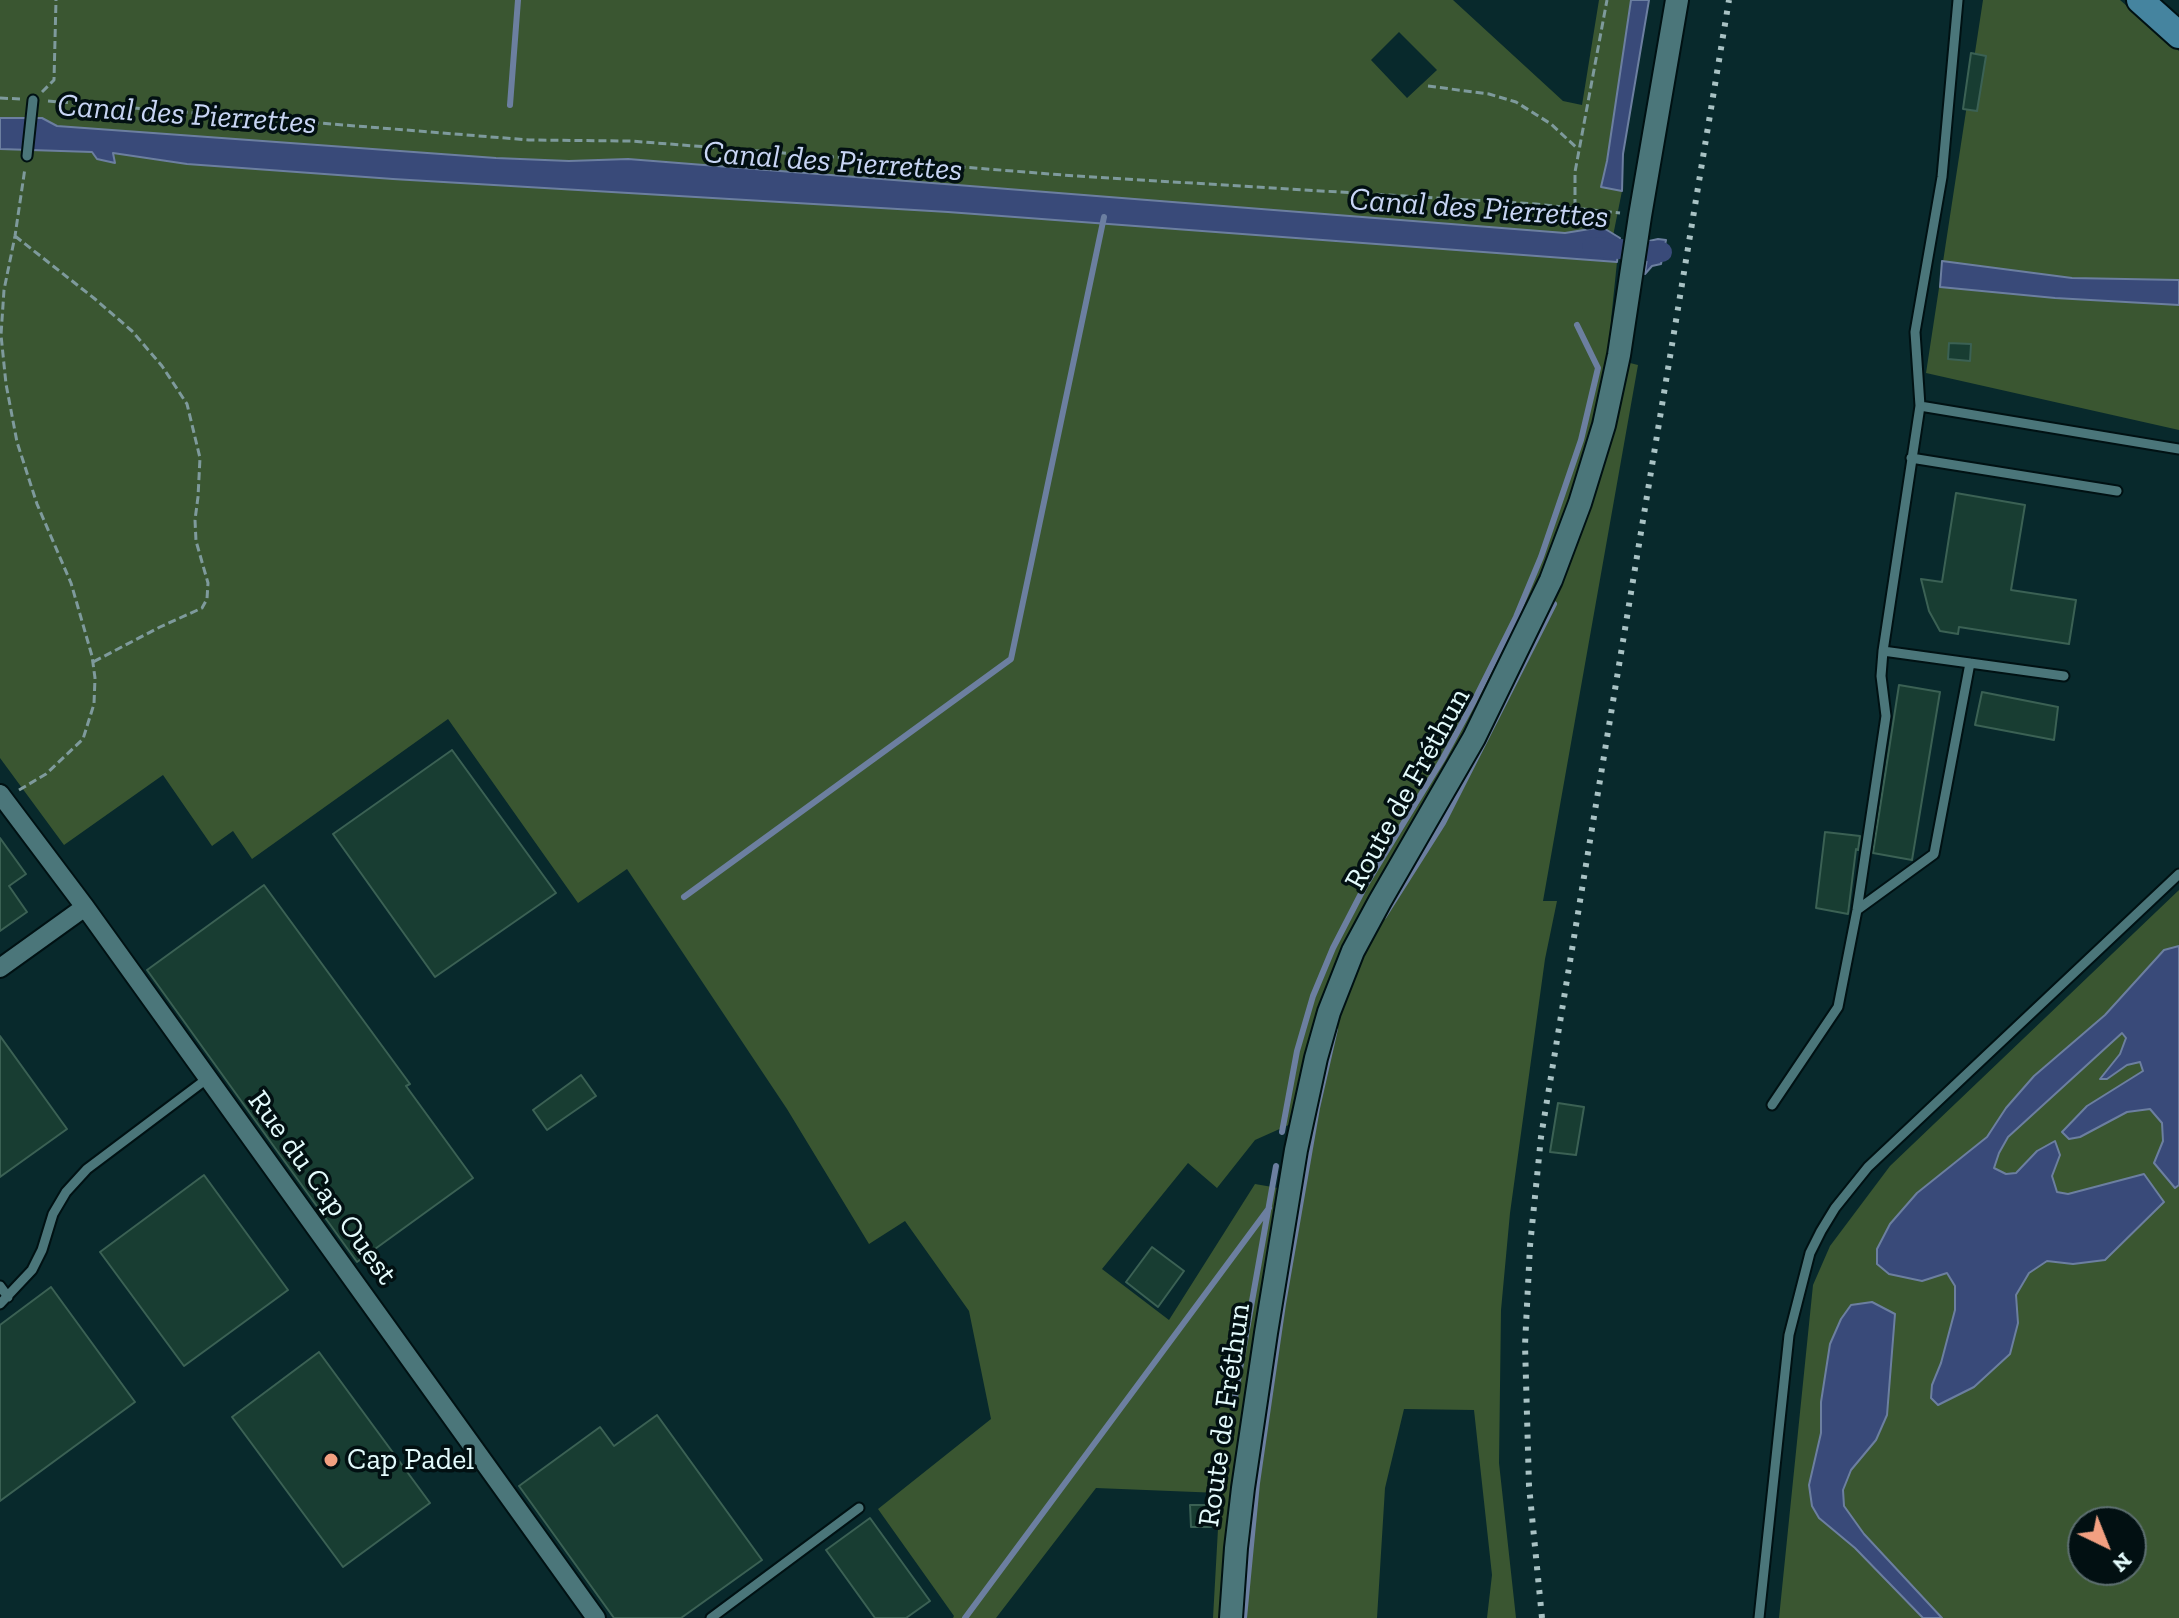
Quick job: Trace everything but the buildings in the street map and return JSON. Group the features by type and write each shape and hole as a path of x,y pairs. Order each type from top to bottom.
{"main road":[{"path":"2140,0 2179,35"}],"street":[{"name":"Route de Fréthun","path":"1231,1618 1238,1533 1266,1333 1296,1150 1316,1058 1329,1012 1365,927 1474,738 1551,580 1580,503 1600,438 1619,355 1677,0"},
{"name":"Rue du Cap Ouest","path":"1,799 85,907 596,1618"},
{"path":"0,968 85,907"}],"lane":[{"path":"1772,1105 1838,1007 1857,910 1886,716 1881,676 1883,651 1920,406 1915,332 1942,177 1958,0"},
{"path":"27,156 33,100"},
{"path":"1920,406 2179,449"},
{"path":"1911,458 2117,491"},
{"path":"1883,651 2064,676"},
{"path":"1857,910 1934,854 1970,663"},
{"path":"1759,1618 1789,1335 1810,1253 1821,1231 1868,1167 2179,874"},
{"path":"4,1300 32,1270 53,1214 66,1192 87,1169 208,1078"},
{"path":"0,1286 4,1300"},
{"path":"711,1618 859,1508"}],"path":[{"path":"33,100 54,80 56,0"},
{"path":"1575,207 1575,172 1607,0"},
{"path":"1428,86 1489,94 1516,102 1551,124 1579,150"},
{"path":"0,98 529,140 631,141 1076,176 1575,207 1639,226"},
{"path":"1,799 46,774 83,739 94,704 93,662 71,583 37,504 17,442 6,384 1,335 4,290 27,156"},
{"path":"15,236 132,331 162,366 187,404 200,458 196,541 208,583 207,599 202,608 93,662"}],"green space":[{"path":"0,0 1453,0 1563,101 1582,105 1599,0 1631,0 1601,186 1622,191 1613,236 1592,228 1565,233 628,159 569,161 496,158 57,126 42,118 0,118","holes":["1399,32 1437,70 1407,98 1371,60"]},
{"path":"1983,0 2120,0 2179,51 2179,430 1926,373"},
{"path":"0,149 93,152 115,162 112,153 187,164 393,179 948,212 1617,262 1610,358 1638,365 1543,901 1557,901 1545,959 1510,1213 1501,1310 1499,1463 1516,1618 1487,1618 1492,1575 1474,1410 1404,1409 1385,1488 1377,1618 1213,1618 1220,1493 1096,1488 996,1618 953,1618 878,1509 991,1419 969,1311 905,1221 869,1244 787,1109 627,869 578,903 448,719 252,859 233,831 212,846 163,775 64,845 0,758","holes":["1293,1123 1278,1188 1255,1184 1169,1320 1102,1269 1188,1163 1217,1188 1255,1140"]},
{"path":"2179,890 2179,1618 1779,1618 1813,1285 1830,1246 1890,1166"}],"water":[{"path":"1631,0 1649,0 1623,154 1622,191 1601,187"},
{"path":"0,118 42,118 57,126 496,158 569,161 628,159 1565,233 1602,227 1620,238 1617,262 948,212 393,179 187,164 113,153 115,163 97,159 92,152 0,149"},
{"path":"1666,240 1661,264 1652,266 1645,274 1649,241"},
{"path":"1942,261 2072,278 2179,280 2179,305 1940,287"},
{"path":"2179,946 2179,1185 2175,1188 2154,1163 2163,1141 2162,1123 2150,1109 2127,1112 2080,1137 2069,1139 2062,1132 2087,1106 2143,1071 2140,1062 2127,1065 2107,1079 2100,1079 2120,1054 2126,1038 2122,1033 2008,1137 1994,1168 2006,1174 2016,1173 2037,1151 2055,1141 2060,1155 2052,1176 2057,1192 2068,1194 2144,1174 2164,1202 2105,1260 2073,1264 2047,1261 2029,1273 2016,1295 2018,1323 2010,1354 1974,1387 1938,1405 1931,1398 1932,1385 1955,1310 1955,1286 1947,1273 1922,1281 1889,1274 1877,1264 1877,1249 1890,1224 1917,1193 1987,1137 2006,1108 2034,1076 2105,1015 2164,950"},
{"path":"1872,1302 1895,1314 1887,1415 1876,1440 1851,1470 1843,1490 1844,1506 1864,1534 1942,1618 1923,1618 1855,1548 1819,1518 1812,1506 1809,1485 1821,1433 1821,1402 1830,1344 1851,1305"}],"waterway":[{"path":"510,105 518,0"},
{"path":"684,897 1011,659 1104,217"},
{"name":"Canal des Pierrettes","path":"1592,247 1662,252"},
{"path":"1282,1132 1297,1051 1313,996 1333,948 1365,886 1474,701 1516,617 1541,557 1581,440 1598,368 1577,325"},
{"path":"1384,916 1443,823 1554,604"},
{"path":"1244,1618 1257,1483 1283,1304 1317,1108 1335,1029"},
{"path":"1235,1397 1276,1166"},
{"path":"965,1618 1269,1208"}],"railway":[{"path":"1542,1618 1529,1486 1525,1345 1530,1246 1541,1137 1729,0"}],"place":[{"name":"Cap Padel","path":"331,1460"}]}
